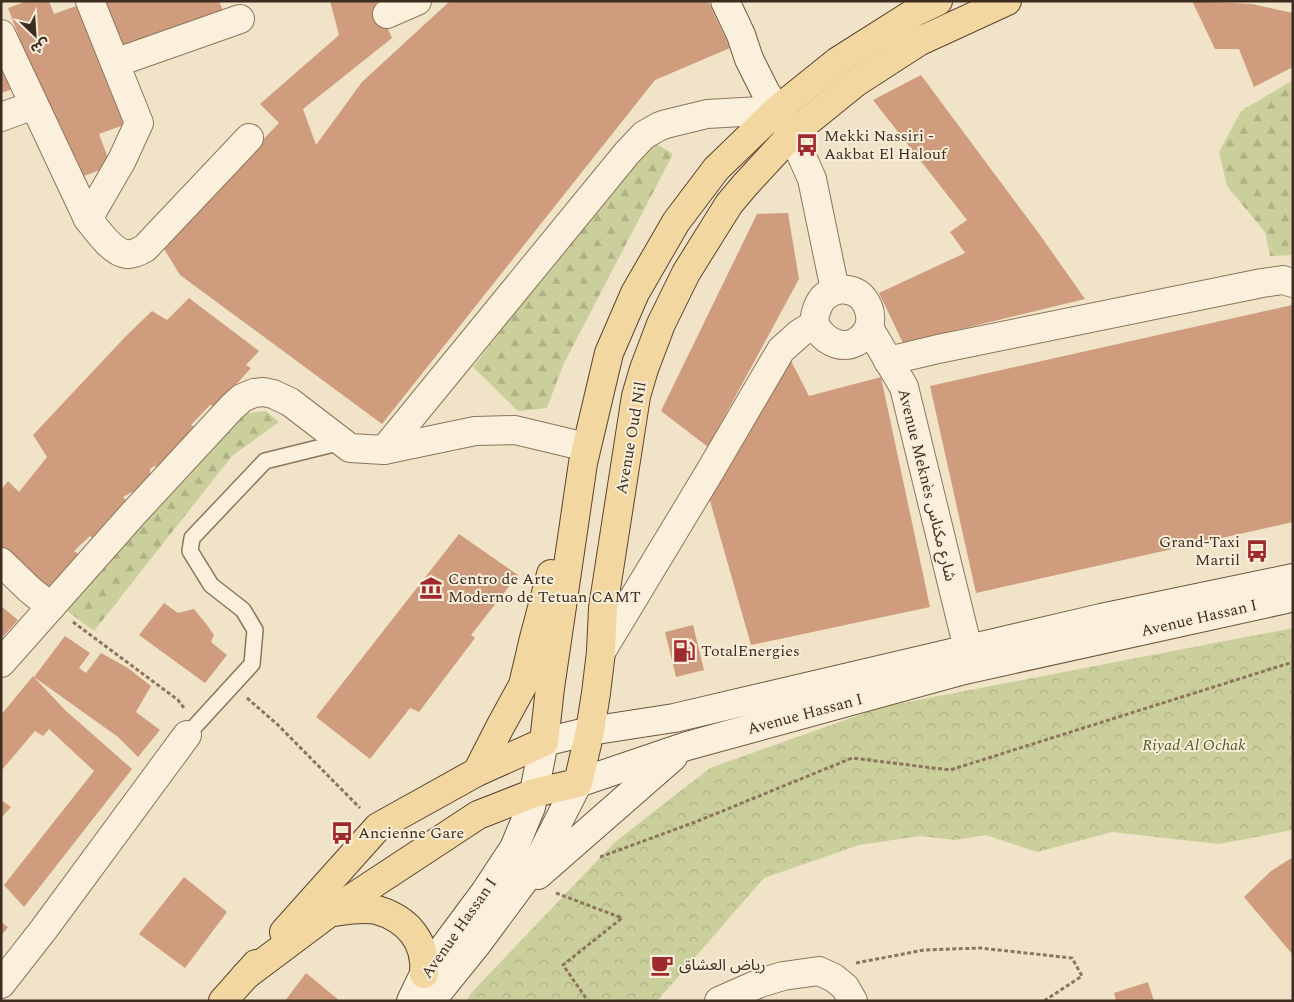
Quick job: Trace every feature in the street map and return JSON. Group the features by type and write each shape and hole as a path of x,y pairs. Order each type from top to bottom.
{"main road":[{"name":"Avenue Oud Nil","path":"578,783 596,694 603,608 636,396 661,324 686,273 729,204 792,134 855,83 920,41 1007,1"},
{"path":"477,772 523,685 609,353 635,293 676,222 716,169 777,110 838,61 927,4"},
{"path":"223,1001 378,826 477,772 544,742 550,688 584,455"},
{"path":"245,976 330,913 478,815 534,793 578,783"},
{"path":"330,913 343,910 366,909 377,910 394,918 409,928 417,939 425,960 424,974"}],"street":[{"path":"88,219 122,160 139,123 90,1"},
{"path":"387,14 417,1"},
{"path":"725,1 741,35 749,59 792,134 812,179 835,290"},
{"path":"115,63 240,19"},
{"path":"1,34 88,219 115,250 127,255 145,248 249,138"},
{"path":"1,117 34,104"},
{"path":"384,450 627,153 644,135 660,126 707,114 777,110"},
{"path":"888,361 1262,283 1283,280 1293,283"},
{"path":"835,290 848,290 860,294 868,304 871,316 869,328 862,339 851,345 838,345 828,340 815,324 816,310 824,296 835,290"},
{"path":"600,652 781,350 800,333 815,324"},
{"name":"Avenue Meknès شارع مكناس","path":"869,328 904,387 968,649"},
{"path":"1,663 133,514 232,407 242,398 254,393 273,394 290,402 350,448 384,450 475,432 515,430 584,455"},
{"path":"1,562 29,589 52,607"},
{"name":"Avenue Hassan I","path":"411,1001 424,974 514,848 526,821 534,793 544,742 590,731 674,718 1101,618 1293,578"},
{"name":"Avenue Hassan I","path":"431,1001 477,944 537,863 578,783 687,746 964,670 1293,597"},
{"path":"1,984 44,929 187,735"},
{"path":"477,944 544,869 687,746"},
{"path":"719,1001 783,976 819,971 834,978 845,987 853,1001"}],"lane":[{"path":"187,735 252,664 255,630 243,610 211,585 190,551 192,538 265,461 342,442"}],"path":[{"path":"52,607 178,700 186,710 190,722 187,735"},
{"path":"596,859 698,821 852,758 950,770 1293,662"},
{"path":"232,686 278,725 378,826"},
{"path":"530,884 622,918 563,965 588,1001"},
{"path":"819,971 924,950 980,948 1072,958 1082,976 1044,1001"}],"green space":[{"path":"1293,80 1293,255 1270,256 1265,232 1227,186 1219,152 1241,111"},
{"path":"655,143 673,154 563,365 547,408 518,411 473,367 621,177"},
{"path":"266,411 279,422 232,456 94,631 66,610 228,420 248,413"},
{"name":"Riyad Al Ochak","path":"1293,628 1293,830 1219,844 1112,832 1037,852 986,835 955,840 920,836 859,845 764,878 657,1001 466,1001 472,992 615,842 710,768 882,707"}],"building":[{"path":"27,1 49,1 54,14 87,2 132,122 99,134 111,166 73,180 8,8"},
{"path":"103,1 219,1 224,13 122,52"},
{"path":"330,1 375,1 392,38 303,109 316,145 362,82 450,1 708,1 730,48 655,80 382,424 180,275 161,244 279,123 260,104 339,35"},
{"path":"1192,1 1252,4 1293,13 1293,67 1254,87 1239,49 1215,49"},
{"path":"1,61 13,89 1,93"},
{"path":"921,75 1085,299 903,343 879,293 965,253 950,232 967,220 873,100"},
{"path":"788,213 799,279 708,447 661,411 757,214"},
{"path":"189,298 259,351 246,365 251,368 216,407 210,405 191,425 198,429 164,469 154,466 150,469 150,481 143,492 132,492 123,497 129,503 95,540 90,536 74,551 80,555 58,586 44,588 1,547 1,490 8,481 19,492 47,457 33,435 126,336 152,311 167,320"},
{"path":"1292,305 1293,522 976,593 930,386"},
{"path":"789,357 809,396 881,377 930,607 751,645 708,494"},
{"path":"459,534 518,575 471,635 475,638 419,712 410,708 370,759 316,717"},
{"path":"164,603 178,613 194,609 214,635 211,642 227,655 205,683 139,635"},
{"path":"1,606 18,620 1,639"},
{"name":"TotalEnergies","path":"693,625 704,670 676,677 665,632"},
{"path":"65,636 90,653 79,668 86,673 101,653 128,668 151,686 136,712 160,730 138,757 118,737 34,677"},
{"path":"33,676 65,710 132,769 24,907 4,885 94,771 49,729 43,736 35,731 1,771 1,715"},
{"path":"1,800 11,807 1,818"},
{"path":"1293,857 1293,955 1244,897 1271,871"},
{"path":"184,877 227,912 185,968 139,934"},
{"path":"1,922 8,927 1,936"},
{"path":"306,973 340,1001 285,1001"},
{"path":"1148,982 1154,1001 1116,1001 1114,993"}],"place":[{"name":"Mekki Nassiri - Aakbat El Halouf","path":"807,145"},
{"name":"Grand-Taxi Martil","path":"1257,551"},
{"name":"Centro de Arte Moderno de Tetuan CAMT","path":"431,588"},
{"name":"TotalEnergies","path":"684,651"},
{"name":"Ancienne Gare","path":"342,833"},
{"name":"رياض العشاق","path":"662,965"}]}
